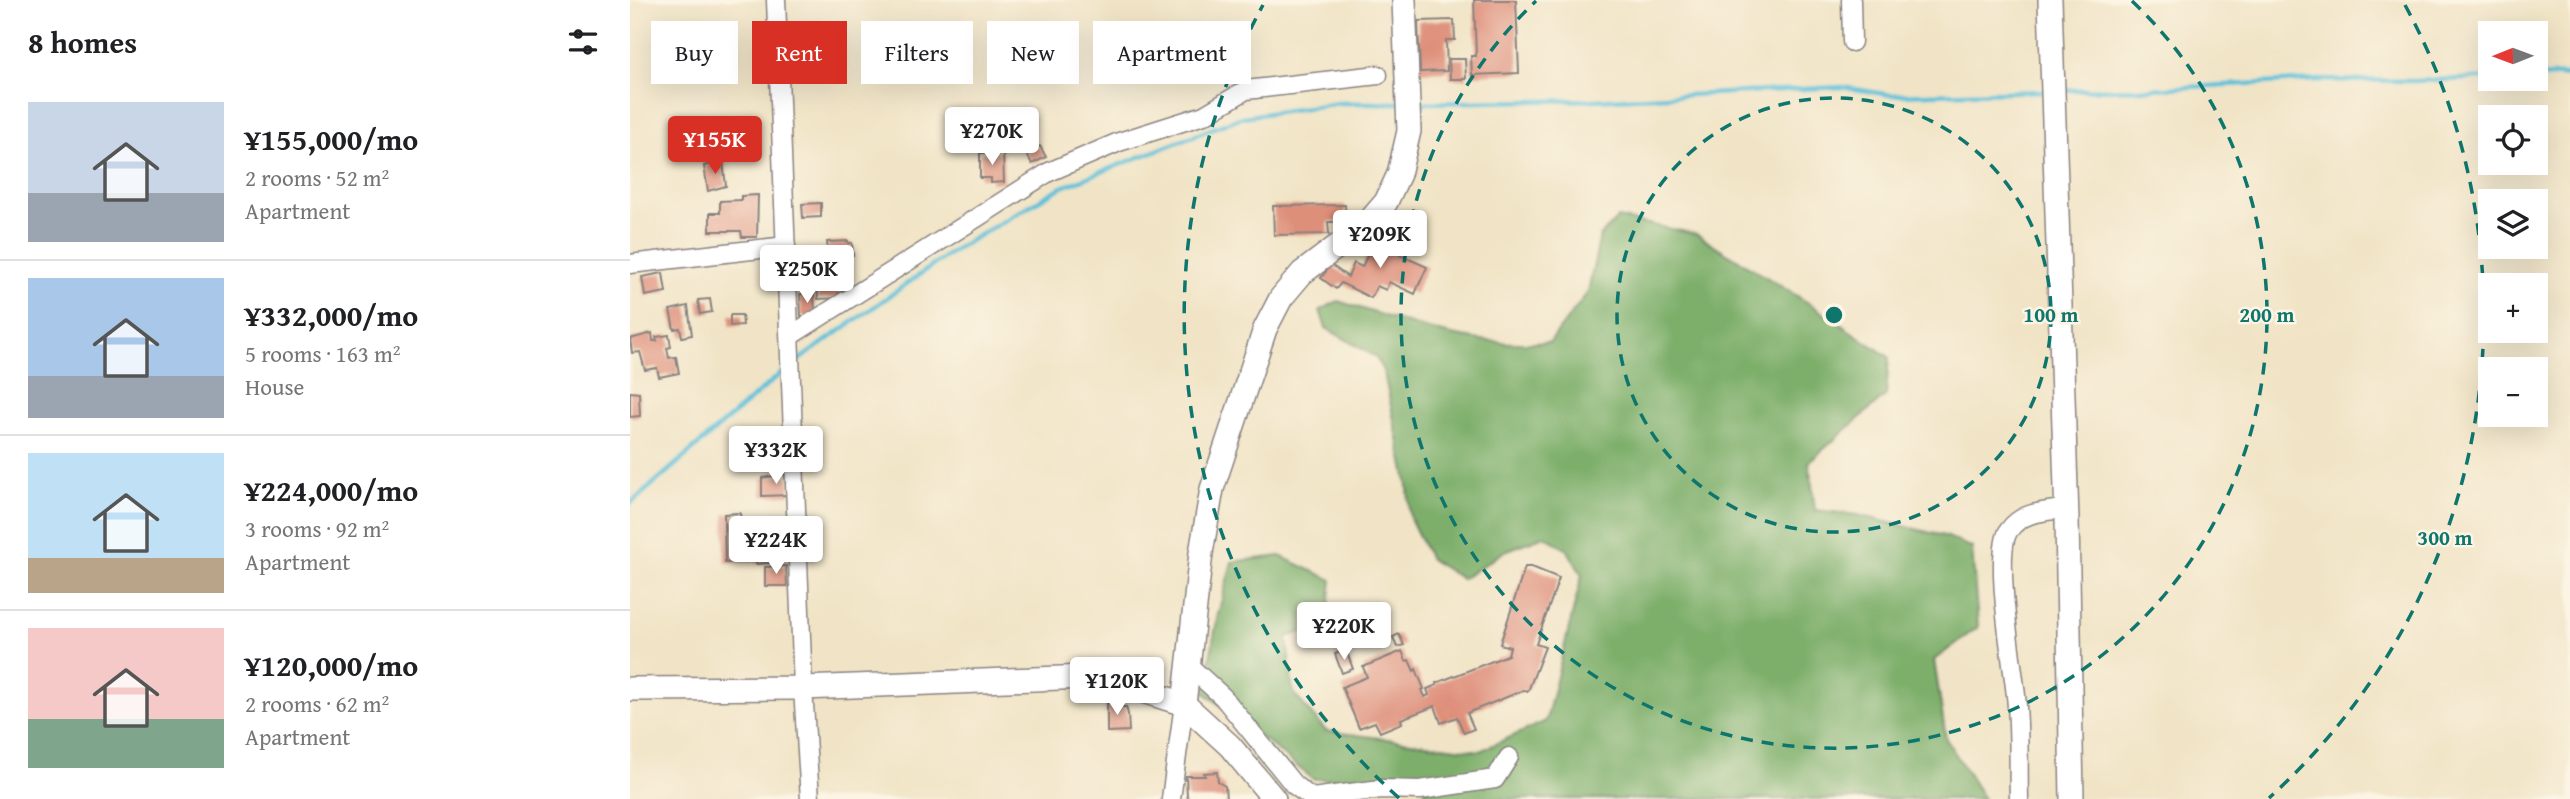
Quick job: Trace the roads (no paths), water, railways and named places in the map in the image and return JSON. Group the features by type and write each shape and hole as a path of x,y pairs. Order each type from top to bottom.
{"street":[{"path":"776,0 803,688 810,799"},
{"path":"1171,799 1212,489 1265,329 1281,298 1302,273 1367,224 1386,202 1399,174 1409,131 1404,0"},
{"path":"1851,0 1852,42"},
{"path":"2050,0 2067,519 2072,799"},
{"path":"790,344 1049,172 1119,142 1203,115 1246,90 1378,75"},
{"path":"630,264 786,246"},
{"path":"2019,799 2017,698 2006,617 2004,549 2008,531 2025,515 2062,509 2067,519"},
{"path":"1188,665 1223,697 1294,785 1312,798 1381,789 1420,790 1495,779 1509,757"},
{"path":"630,689 803,688 1087,677 1106,679 1185,704 1230,746 1274,799"}],"waterway":[{"path":"2548,76 2570,75"},
{"path":"2061,90 2151,89 2319,80 2478,78"},
{"path":"1415,103 1593,100 1842,87 1891,95 2045,91"},
{"path":"796,362 956,249 1060,188 1242,117 1339,103 1402,103"},
{"path":"630,504 786,369"}]}
